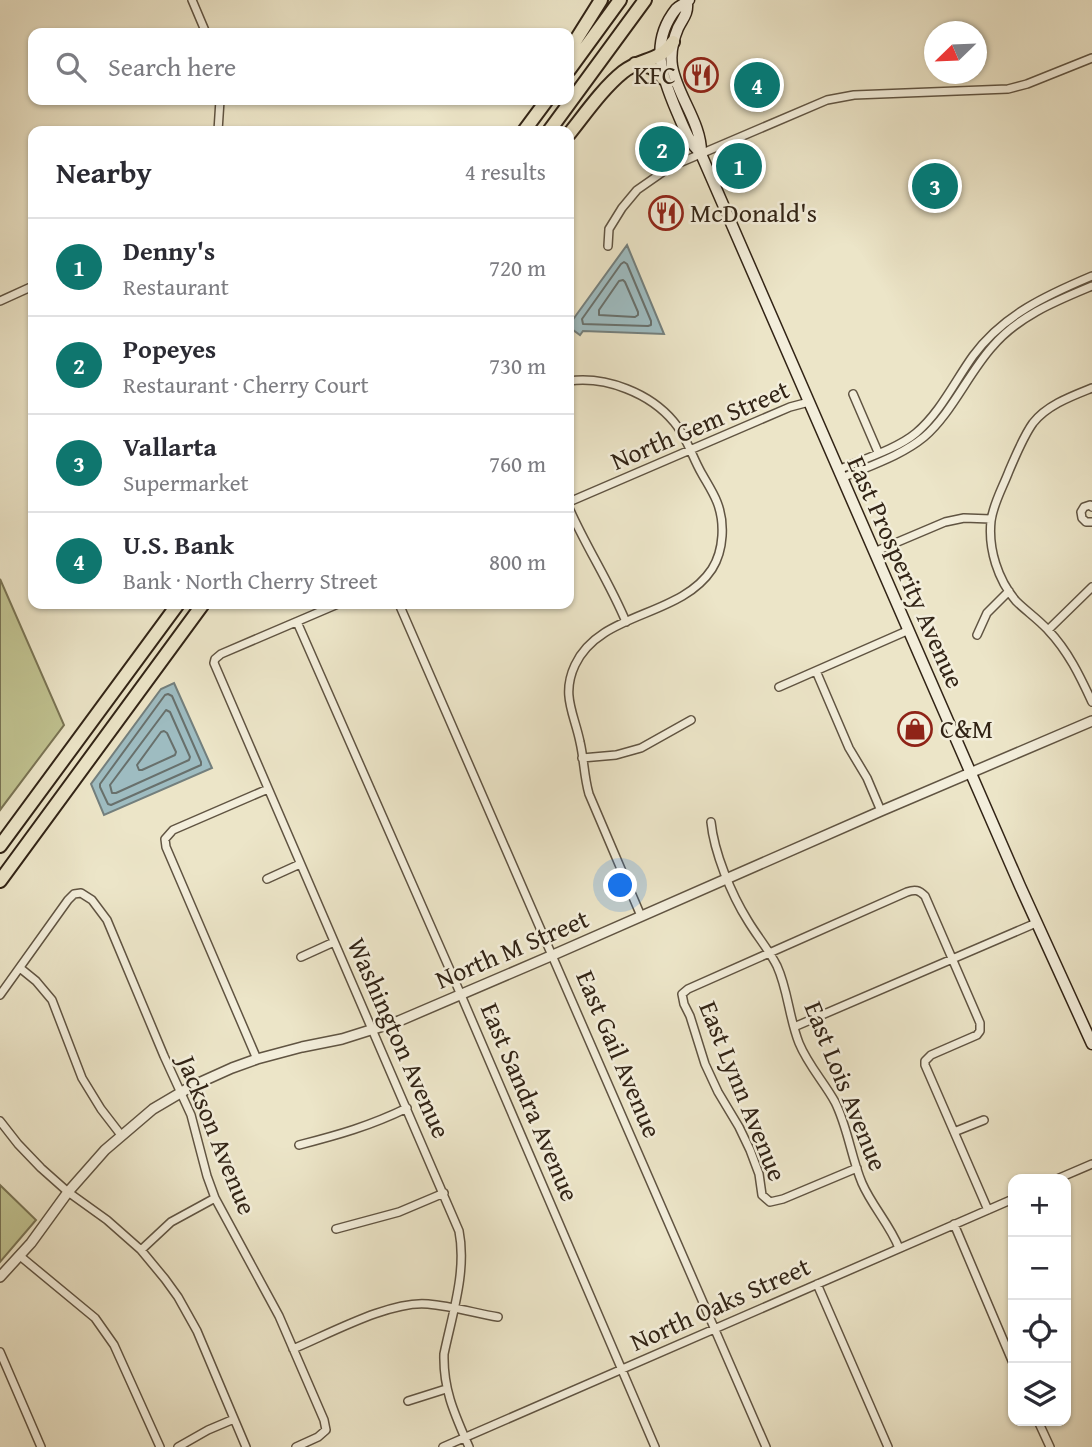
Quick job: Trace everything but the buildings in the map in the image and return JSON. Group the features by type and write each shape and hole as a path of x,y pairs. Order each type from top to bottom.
{"highway":[{"path":"574,43 601,0"},
{"path":"574,63 620,0"},
{"path":"574,97 645,0"},
{"path":"574,128 620,74 635,64 665,53 673,42"},
{"path":"635,64 650,66 663,78"},
{"path":"519,126 534,105"},
{"path":"528,126 543,105"},
{"path":"553,126 568,105"},
{"path":"0,846 174,609"},
{"path":"0,881 199,609"}],"main road":[{"path":"660,56 669,20 678,6 688,2 688,12 673,42"},
{"name":"East Prosperity Avenue","path":"673,42 674,72 701,141 701,154"},
{"name":"East Prosperity Avenue","path":"660,56 663,78 691,144 701,154 1036,923 1092,1044"}],"street":[{"path":"192,0 204,28"},
{"path":"608,246 609,229 622,208 637,190 670,167 814,105 854,94 1008,89 1092,58"},
{"path":"218,126 220,105"},
{"path":"840,474 909,438 923,426 974,355 1016,314 1038,300 1092,276"},
{"path":"840,474 892,456 922,439 938,422 992,347 1010,329 1047,305 1092,286"},
{"path":"0,300 28,288"},
{"path":"574,381 621,387 651,402 674,421 718,502 721,517 718,554 713,567 696,588 611,629 591,643 573,672 568,692 589,794 641,916"},
{"path":"1092,388 1060,402 1033,423 1011,467 991,519 991,542 1002,580 1017,602 1048,630 1066,652 1092,702"},
{"path":"853,394 878,453"},
{"name":"North Gem Street","path":"574,500 790,407 809,402"},
{"path":"1092,507 1084,507 1081,512 1086,522 1092,522"},
{"path":"574,518 626,622"},
{"path":"874,552 945,522 964,518 991,519"},
{"path":"1048,630 1092,587"},
{"path":"977,635 987,613 1009,591"},
{"path":"297,622 327,609"},
{"name":"East Gail Avenue","path":"401,609 765,1447"},
{"name":"Washington Avenue","path":"297,622 221,653 215,659 215,667 457,1224 461,1243 461,1274 444,1354 446,1389 469,1447"},
{"name":"East Sandra Avenue","path":"297,622 655,1447"},
{"path":"779,687 909,630"},
{"path":"816,671 849,748 867,778 881,811"},
{"path":"582,758 616,755 641,748 691,720"},
{"name":"North M Street","path":"0,1277 40,1232 91,1165 121,1135 153,1109 181,1092 257,1059 342,1040 399,1021 1092,721"},
{"path":"257,1059 166,847 165,839 173,830 268,789"},
{"name":"East Lois Avenue","path":"710,822 713,841 727,878 748,921 782,977 794,1027 811,1066 841,1116 867,1194 899,1248"},
{"path":"267,879 300,864"},
{"path":"769,953 907,892 916,890 925,896 981,1027 977,1035 931,1055 925,1061 926,1070 988,1210"},
{"name":"Jackson Avenue","path":"20,968 74,894 86,895 100,909 191,1115 206,1176 215,1198 273,1306 324,1420 326,1430 318,1437 296,1447"},
{"path":"794,1027 1036,923"},
{"path":"301,957 334,942"},
{"name":"East Lynn Avenue","path":"769,953 682,994 705,1064 750,1150 759,1174 762,1195 770,1202 857,1168"},
{"path":"0,995 20,968 36,981 52,1000 82,1078 121,1135"},
{"path":"299,1145 357,1130 407,1108"},
{"path":"954,1132 984,1119"},
{"path":"0,1121 30,1157 68,1192 107,1220 141,1250 165,1279 188,1314 208,1355 246,1447"},
{"path":"1069,1174 1092,1164"},
{"path":"336,1229 399,1212 444,1193"},
{"path":"141,1250 171,1222 215,1198"},
{"name":"North Oaks Street","path":"443,1447 1008,1201"},
{"path":"954,1224 1008,1351"},
{"path":"20,1256 95,1318 114,1345 160,1447"},
{"path":"817,1284 888,1447"},
{"path":"293,1349 395,1307 427,1304 498,1317"},
{"path":"0,1352 41,1447"},
{"path":"408,1401 446,1389"},
{"path":"178,1447 234,1419"},
{"path":"1040,1426 1050,1447"}],"green space":[{"path":"0,579 64,725 0,810"},
{"path":"0,1185 36,1220 0,1262"}],"water":[{"path":"627,245 664,334 583,331 580,335 574,331 574,318"},
{"path":"174,683 212,768 104,815 91,784 161,689"}],"place":[{"name":"KFC","path":"701,75"},
{"name":"U.S. Bank","path":"757,85"},
{"name":"Popeyes","path":"662,149"},
{"name":"Denny's","path":"739,166"},
{"name":"Vallarta","path":"935,186"},
{"name":"McDonald's","path":"666,213"},
{"name":"C&M","path":"915,729"}]}
